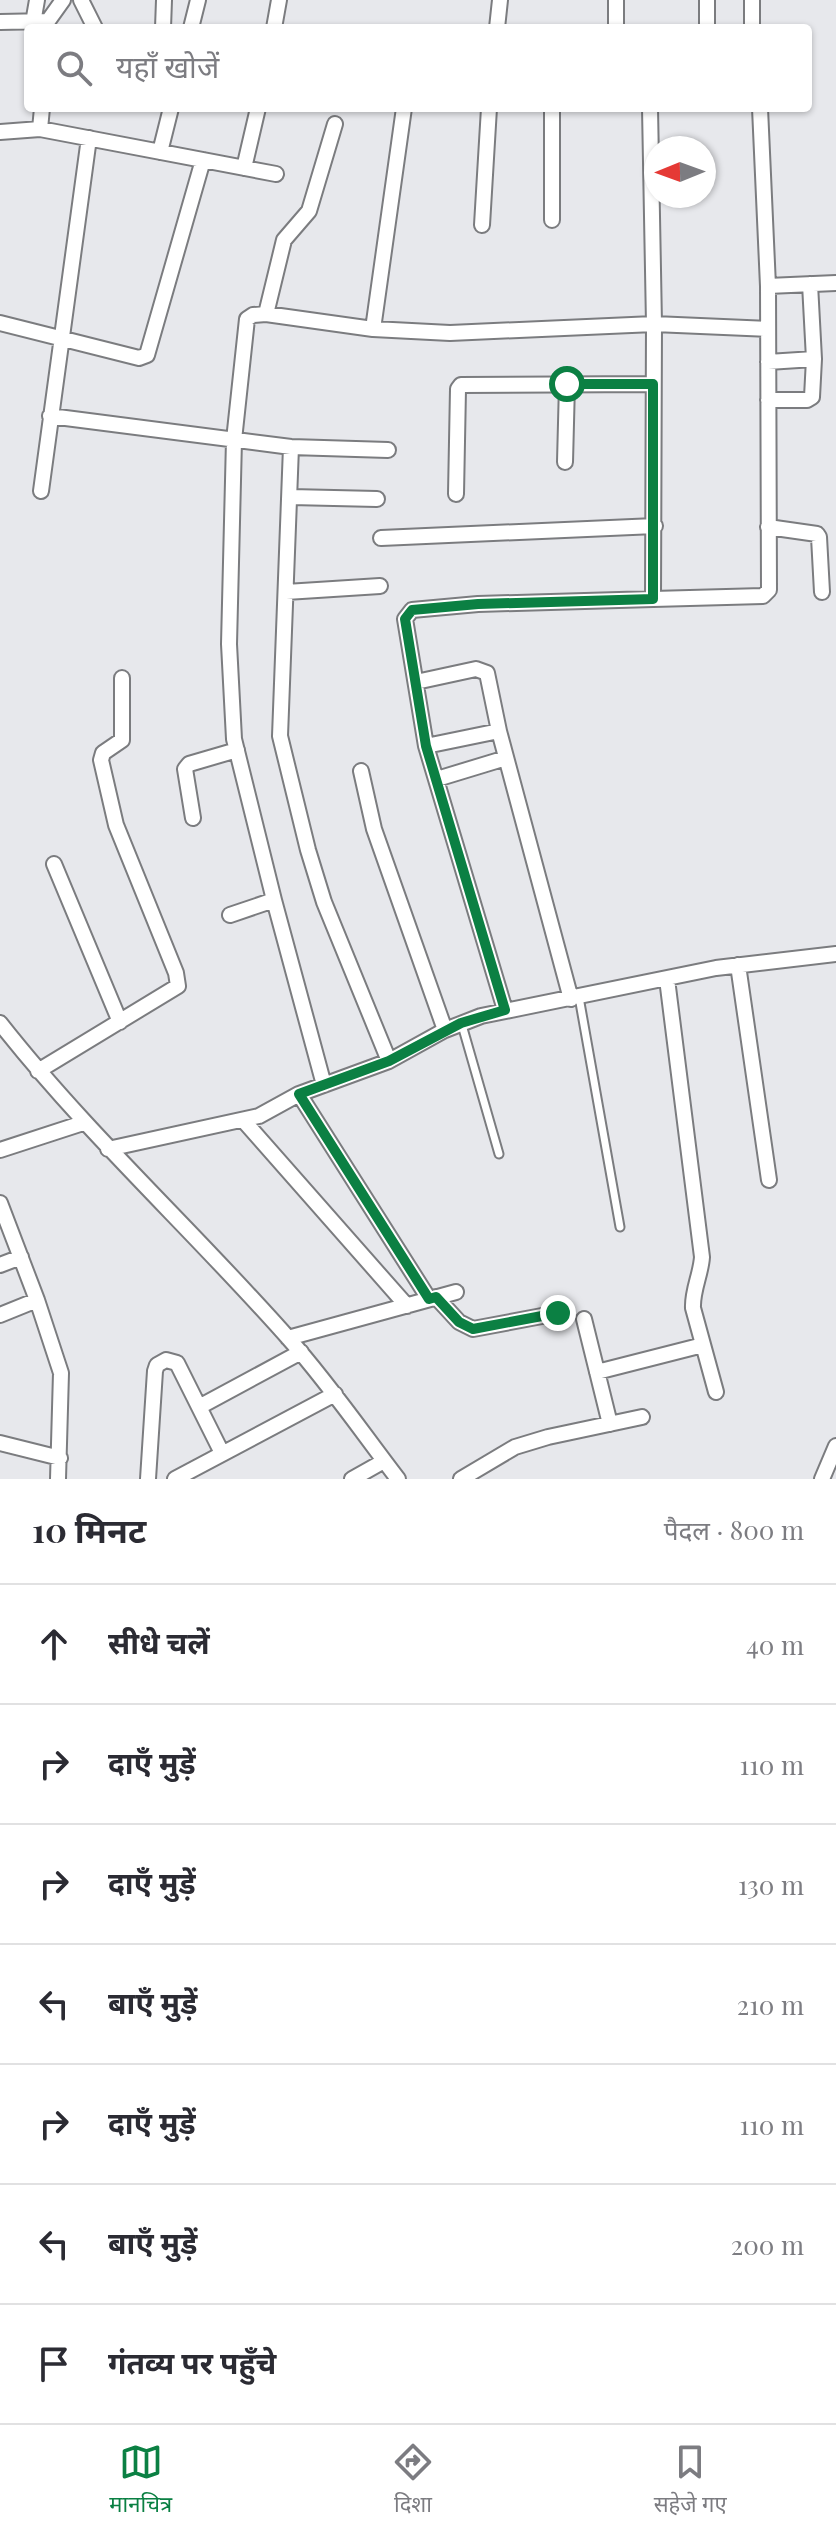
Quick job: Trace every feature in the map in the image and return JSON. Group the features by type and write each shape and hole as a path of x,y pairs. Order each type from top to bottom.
{"street":[{"path":"37,0 43,24"},
{"path":"43,24 63,0"},
{"path":"81,0 93,24"},
{"path":"163,24 164,0"},
{"path":"192,24 198,0"},
{"path":"275,24 279,0"},
{"path":"497,24 500,0"},
{"path":"616,0 616,24"},
{"path":"707,0 707,24"},
{"path":"752,0 752,24"},
{"path":"0,22 43,24"},
{"path":"40,129 42,112"},
{"path":"160,152 170,112"},
{"path":"244,168 257,112"},
{"path":"373,329 403,112"},
{"path":"482,225 489,112"},
{"path":"552,112 552,220"},
{"path":"650,112 654,324 653,599"},
{"path":"505,1010 426,746 405,625 407,613 478,604 766,594 769,590 768,286 760,112"},
{"path":"266,314 284,240 309,211 335,124"},
{"path":"0,132 40,129 276,174"},
{"path":"41,491 89,138"},
{"path":"0,323 139,358 147,355 203,160"},
{"path":"768,286 836,283"},
{"path":"768,400 811,399 814,359 810,284"},
{"path":"324,1085 237,750 229,644 234,440 249,317 266,314 373,329 450,333 654,324 768,329"},
{"path":"768,362 814,359"},
{"path":"565,462 567,384"},
{"path":"456,494 459,387 653,384"},
{"path":"50,416 291,447 388,450"},
{"path":"291,447 280,736 324,902 389,1061"},
{"path":"291,497 377,499"},
{"path":"381,538 655,526"},
{"path":"768,527 817,534 822,592"},
{"path":"286,592 380,586"},
{"path":"416,682 476,669 487,673 506,758 575,998"},
{"path":"38,1071 173,990 178,980 109,801 101,755 122,740 122,678"},
{"path":"426,746 499,731"},
{"path":"193,818 185,769 189,764 237,750"},
{"path":"437,779 506,758"},
{"path":"361,771 374,829 445,1030"},
{"path":"54,864 120,1022"},
{"path":"230,915 274,900"},
{"path":"108,1149 259,1116 299,1094 389,1061 461,1023 505,1010 738,965 836,954"},
{"path":"738,965 769,1180"},
{"path":"667,979 702,1257 693,1299 716,1392"},
{"path":"0,1023 83,1123 301,1352 398,1479"},
{"path":"299,1094 433,1298 459,1322 473,1329 558,1313"},
{"path":"244,1121 407,1306"},
{"path":"0,1150 83,1123"},
{"path":"0,1203 61,1373 58,1479"},
{"path":"0,1265 21,1257"},
{"path":"288,1338 456,1292"},
{"path":"0,1315 37,1300"},
{"path":"584,1319 610,1424"},
{"path":"597,1372 703,1345"},
{"path":"199,1407 301,1352"},
{"path":"148,1479 157,1365 166,1360 177,1363 222,1453"},
{"path":"175,1479 335,1394"},
{"path":"461,1479 515,1447 642,1417"},
{"path":"0,1443 60,1458"},
{"path":"822,1479 835,1449"},
{"path":"352,1479 384,1461"}],"lane":[{"path":"575,998 620,1227"},
{"path":"461,1023 499,1154"}],"route":[{"path":"558,1313 473,1329 459,1322 436,1297 429,1299 299,1094 389,1061 461,1023 505,1010 426,746 405,619 412,610 478,604 653,599 653,384 567,384"}]}
